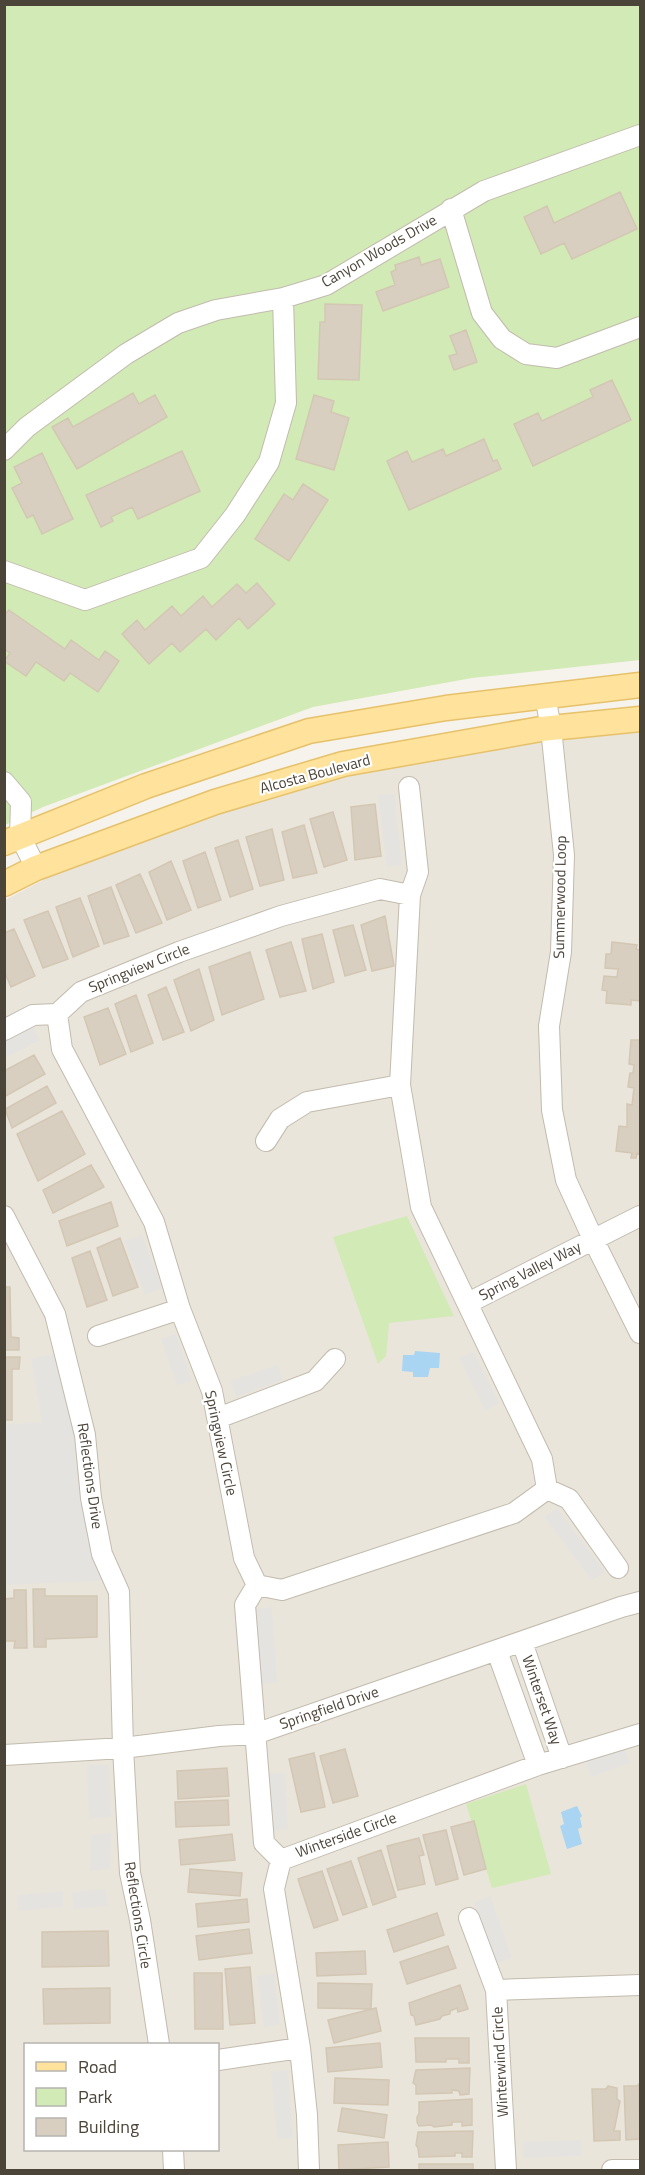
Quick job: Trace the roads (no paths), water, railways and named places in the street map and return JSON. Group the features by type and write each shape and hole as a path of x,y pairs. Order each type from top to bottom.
{"main road":[{"path":"10,835 309,731 446,708 640,684"},
{"name":"Alcosta Boulevard","path":"4,884 36,868 215,802 343,764 551,728 640,719"}],"street":[{"name":"Canyon Woods Drive","path":"4,450 27,427 126,354 177,323 216,310 283,298 326,285 484,191 640,135"},
{"path":"452,209 482,313 502,339 526,354 557,358 640,327"},
{"path":"4,571 85,600 201,558 235,515 269,462 286,403 283,298"},
{"name":"Summerwood Loop","path":"545,696 551,728 564,855 561,952 549,1026 552,1110 566,1180 640,1333"},
{"path":"4,782 21,802 10,835 36,868"},
{"path":"409,787 417,872 410,895 400,1085 421,1207 542,1459 547,1489"},
{"name":"Springview Circle","path":"257,1586 244,1558 212,1391 180,1309 154,1222 62,1049 57,1014 81,992 179,952 281,916 380,890 410,895"},
{"path":"4,1030 33,1016 57,1014"},
{"path":"266,1141 280,1119 308,1102 400,1085"},
{"name":"Reflections Drive","path":"4,1216 55,1314 85,1435 91,1498 102,1554 119,1592 123,1748"},
{"name":"Spring Valley Way","path":"468,1303 640,1216"},
{"path":"98,1336 180,1309"},
{"path":"218,1418 315,1381 335,1359"},
{"path":"547,1489 569,1499 618,1568"},
{"path":"281,1860 264,1843 245,1605 257,1586 282,1590 514,1513 547,1489"},
{"name":"Springfield Drive","path":"4,1755 123,1748 219,1736 255,1734 640,1602"},
{"name":"Winterset Way","path":"522,1642 562,1758"},
{"name":"Winterset Way","path":"496,1651 538,1765"},
{"name":"Winterside Circle","path":"309,2170 307,2115 300,2048 274,1889 281,1860 538,1765 640,1734"},
{"name":"Reflections Circle","path":"123,1748 130,1873 140,1920 159,2043"},
{"path":"469,1918 496,1990"},
{"name":"Winterwind Circle","path":"506,2170 496,1990 640,1985"},
{"path":"219,2060 300,2048"},
{"path":"173,2151 174,2170"},
{"path":"612,2170 640,2170"}],"water":[{"path":"415,1351 440,1353 439,1368 430,1368 428,1377 413,1377 413,1372 402,1371 403,1355 414,1355"},
{"path":"577,1806 582,1816 580,1818 582,1827 578,1829 582,1844 567,1849 560,1826 564,1824 561,1812"}]}
